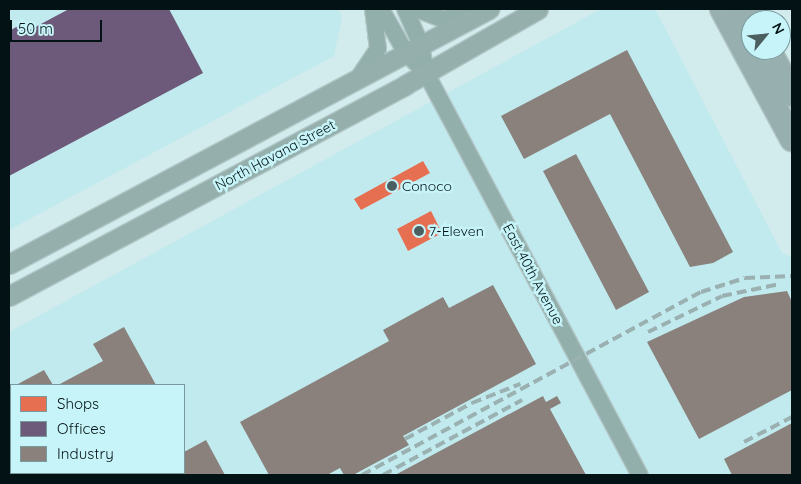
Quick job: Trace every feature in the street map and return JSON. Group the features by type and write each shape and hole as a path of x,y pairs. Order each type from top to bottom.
{"highway":[{"path":"722,9 792,139"},
{"path":"774,60 792,94"}],"main road":[{"name":"North Havana Street","path":"9,264 488,9"},
{"name":"North Havana Street","path":"9,296 426,73 538,9"}],"street":[{"path":"357,79 378,49 373,9"},
{"name":"East 40th Avenue","path":"381,9 414,49 640,475"},
{"name":"East 40th Avenue","path":"405,9 414,49"},
{"path":"416,9 442,19 488,9"}],"shaded area":[{"path":"9,9 338,9 342,16 334,56 9,230"},
{"path":"601,9 655,9 782,253 792,257 792,475 9,475 9,332"}],"building: Shops":[{"name":"Conoco","path":"423,161 430,173 361,210 354,199"},
{"name":"7-Eleven","path":"431,211 442,233 408,251 397,229"}],"building: Offices":[{"path":"69,9 169,9 203,73 9,176 9,31 20,25 24,33"}],"building: Industry":[{"path":"627,50 733,252 713,263 690,267 610,114 524,159 501,116"},
{"path":"576,154 649,292 616,310 543,171"},
{"path":"493,285 536,364 403,436 409,445 353,475 344,475 340,468 327,475 269,475 240,422 389,341 383,330 443,297 449,308"},
{"path":"787,291 792,302 792,390 699,439 647,342 744,297"},
{"path":"124,327 155,384 60,384 103,361 93,344"},
{"path":"44,370 52,384 18,384"},
{"path":"543,396 546,402 557,396 561,403 550,409 586,475 395,475"},
{"path":"792,423 792,475 732,475 724,459"},
{"path":"206,440 225,475 164,475 185,474 185,451"}],"railway":[{"path":"362,475 701,292 745,278 792,276"},
{"path":"648,332 722,296 780,284"},
{"path":"405,439 472,403 520,384"},
{"path":"383,475 522,400"},
{"path":"744,442 792,417"}],"place":[{"name":"Conoco","path":"392,186"},
{"name":"7-Eleven","path":"419,231"}]}
